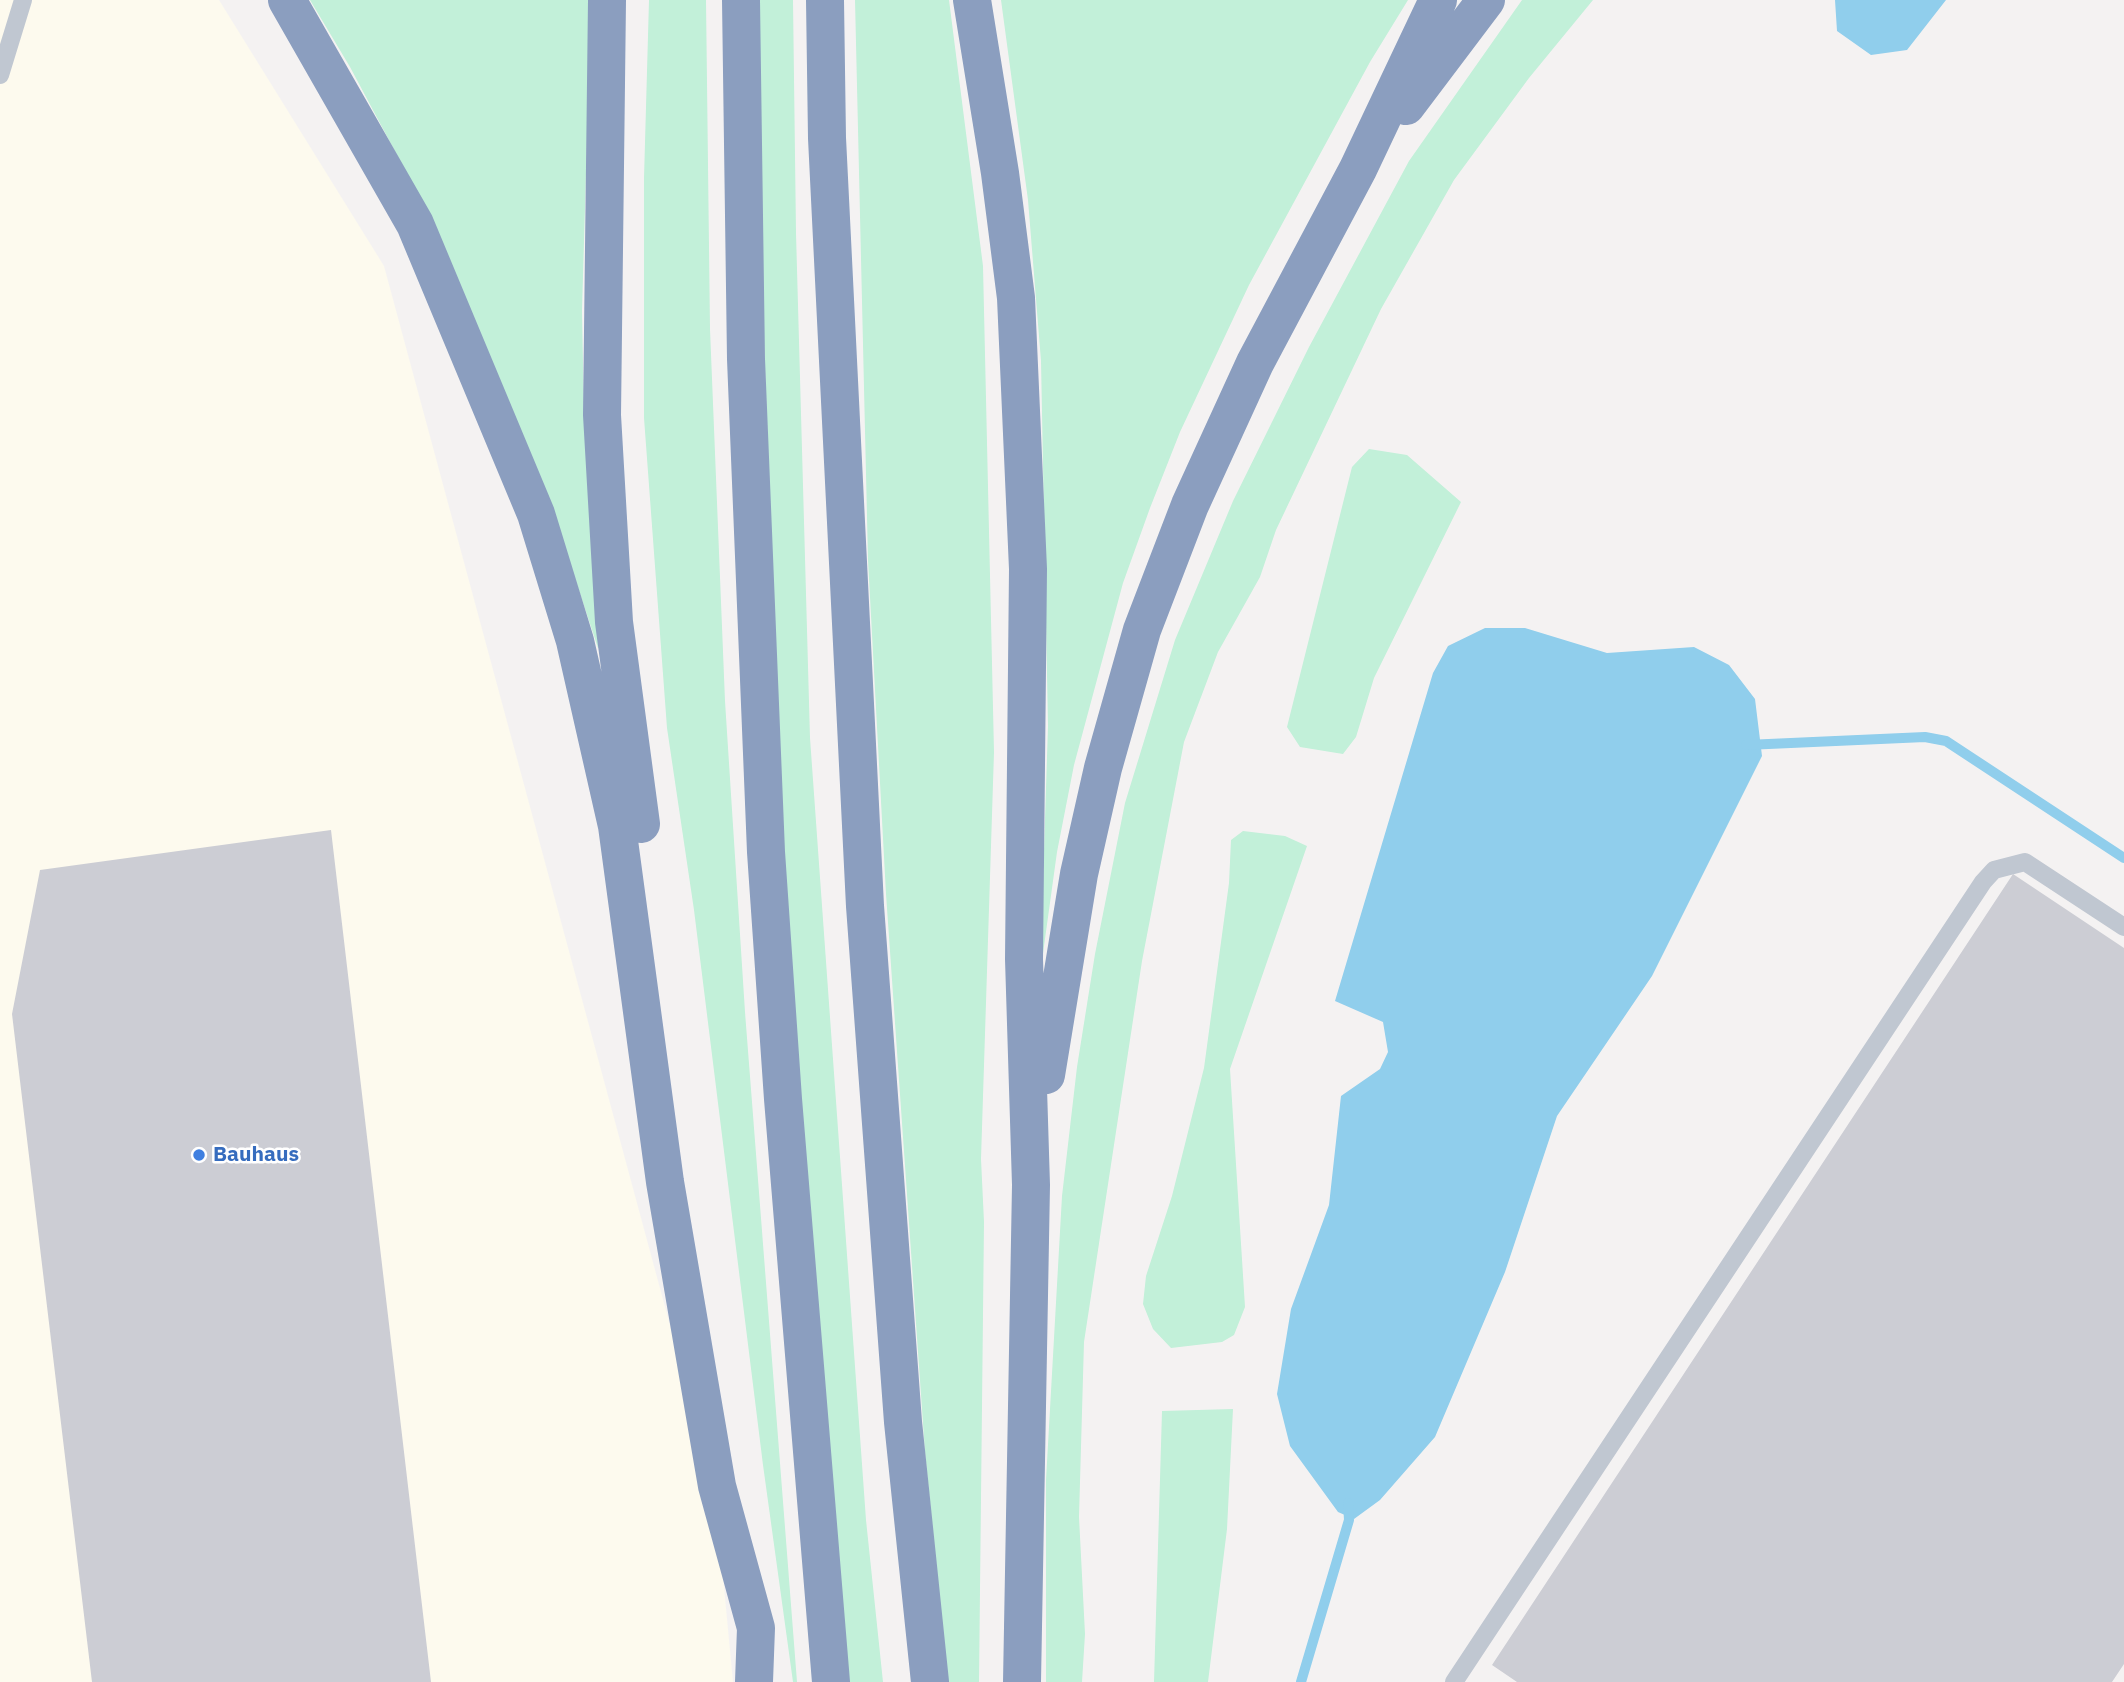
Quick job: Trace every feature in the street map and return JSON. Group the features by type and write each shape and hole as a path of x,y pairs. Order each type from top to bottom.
{"highway":[{"path":"287,0 415,224 536,514 575,641 617,826 665,1182 714,1472 755,1628 754,1682"},
{"path":"607,0 602,415 614,621 715,1390 763,1682"},
{"path":"741,0 746,359 766,852 784,1113 831,1682"},
{"path":"825,0 827,138 864,878 903,1422 930,1682"},
{"path":"972,0 1000,173 1016,298 1028,569 1024,959 1031,1185 1023,1682"},
{"path":"1031,1185 1052,1028 1079,874 1103,768 1142,630 1190,505 1255,363 1358,169 1438,0"},
{"path":"1358,169 1486,0"}],"lane":[{"path":"0,75 23,0"},
{"path":"1454,1682 1983,882 1994,870 2025,862 2124,927"}],"shaded area":[{"path":"0,0 219,0 384,266 715,1492 733,1682 0,1682"}],"green space":[{"path":"310,0 591,0 582,311 584,415 603,648 598,648 559,530 429,215 350,67"},
{"path":"649,0 706,0 710,329 725,701 745,1012 797,1682 793,1682 763,1465 694,910 667,728 644,418 644,178"},
{"path":"751,0 793,0 796,233 810,738 866,1520 883,1682 842,1682 789,1001"},
{"path":"855,0 949,0 983,266 994,752 981,1159 984,1222 979,1682 948,1682 925,1452 886,894 868,560"},
{"path":"1001,0 1408,0 1370,62 1249,285 1180,432 1150,508 1123,583 1074,765 1057,852 1040,975 1048,726 1041,361 1028,200"},
{"path":"1522,0 1593,0 1529,78 1454,180 1381,309 1276,530 1260,577 1218,652 1184,742 1142,961 1084,1342 1079,1517 1085,1634 1082,1682 1046,1682 1046,1480 1062,1196 1077,1067 1095,954 1125,803 1175,640 1233,501 1309,347 1409,161"},
{"path":"1369,449 1407,455 1461,502 1374,678 1356,737 1343,754 1300,747 1287,727 1352,467"},
{"path":"1243,831 1285,836 1307,846 1230,1069 1245,1307 1234,1335 1222,1342 1171,1348 1153,1329 1143,1304 1146,1276 1172,1196 1204,1068 1229,883 1231,840"},
{"path":"1233,1409 1227,1529 1208,1682 1154,1682 1162,1411"}],"water":[{"path":"1835,0 1946,0 1907,50 1871,55 1837,31"},
{"path":"1485,628 1525,628 1607,653 1694,647 1729,665 1755,699 1762,756 1652,976 1557,1116 1505,1272 1435,1437 1380,1500 1354,1519 1338,1512 1290,1446 1277,1394 1291,1309 1329,1205 1341,1096 1380,1069 1388,1052 1383,1022 1335,1001 1433,673 1448,646"}],"building":[{"name":"Bauhaus","path":"331,830 431,1682 92,1682 12,1014 40,870"},
{"path":"2013,874 2124,948 2124,1664 2112,1682 1517,1682 1492,1665"}],"waterway":[{"path":"1746,745 1925,737 1946,741 2124,858"},
{"path":"1301,1682 1349,1520 1348,1503"}],"place":[{"name":"Bauhaus","path":"199,1155"}]}
